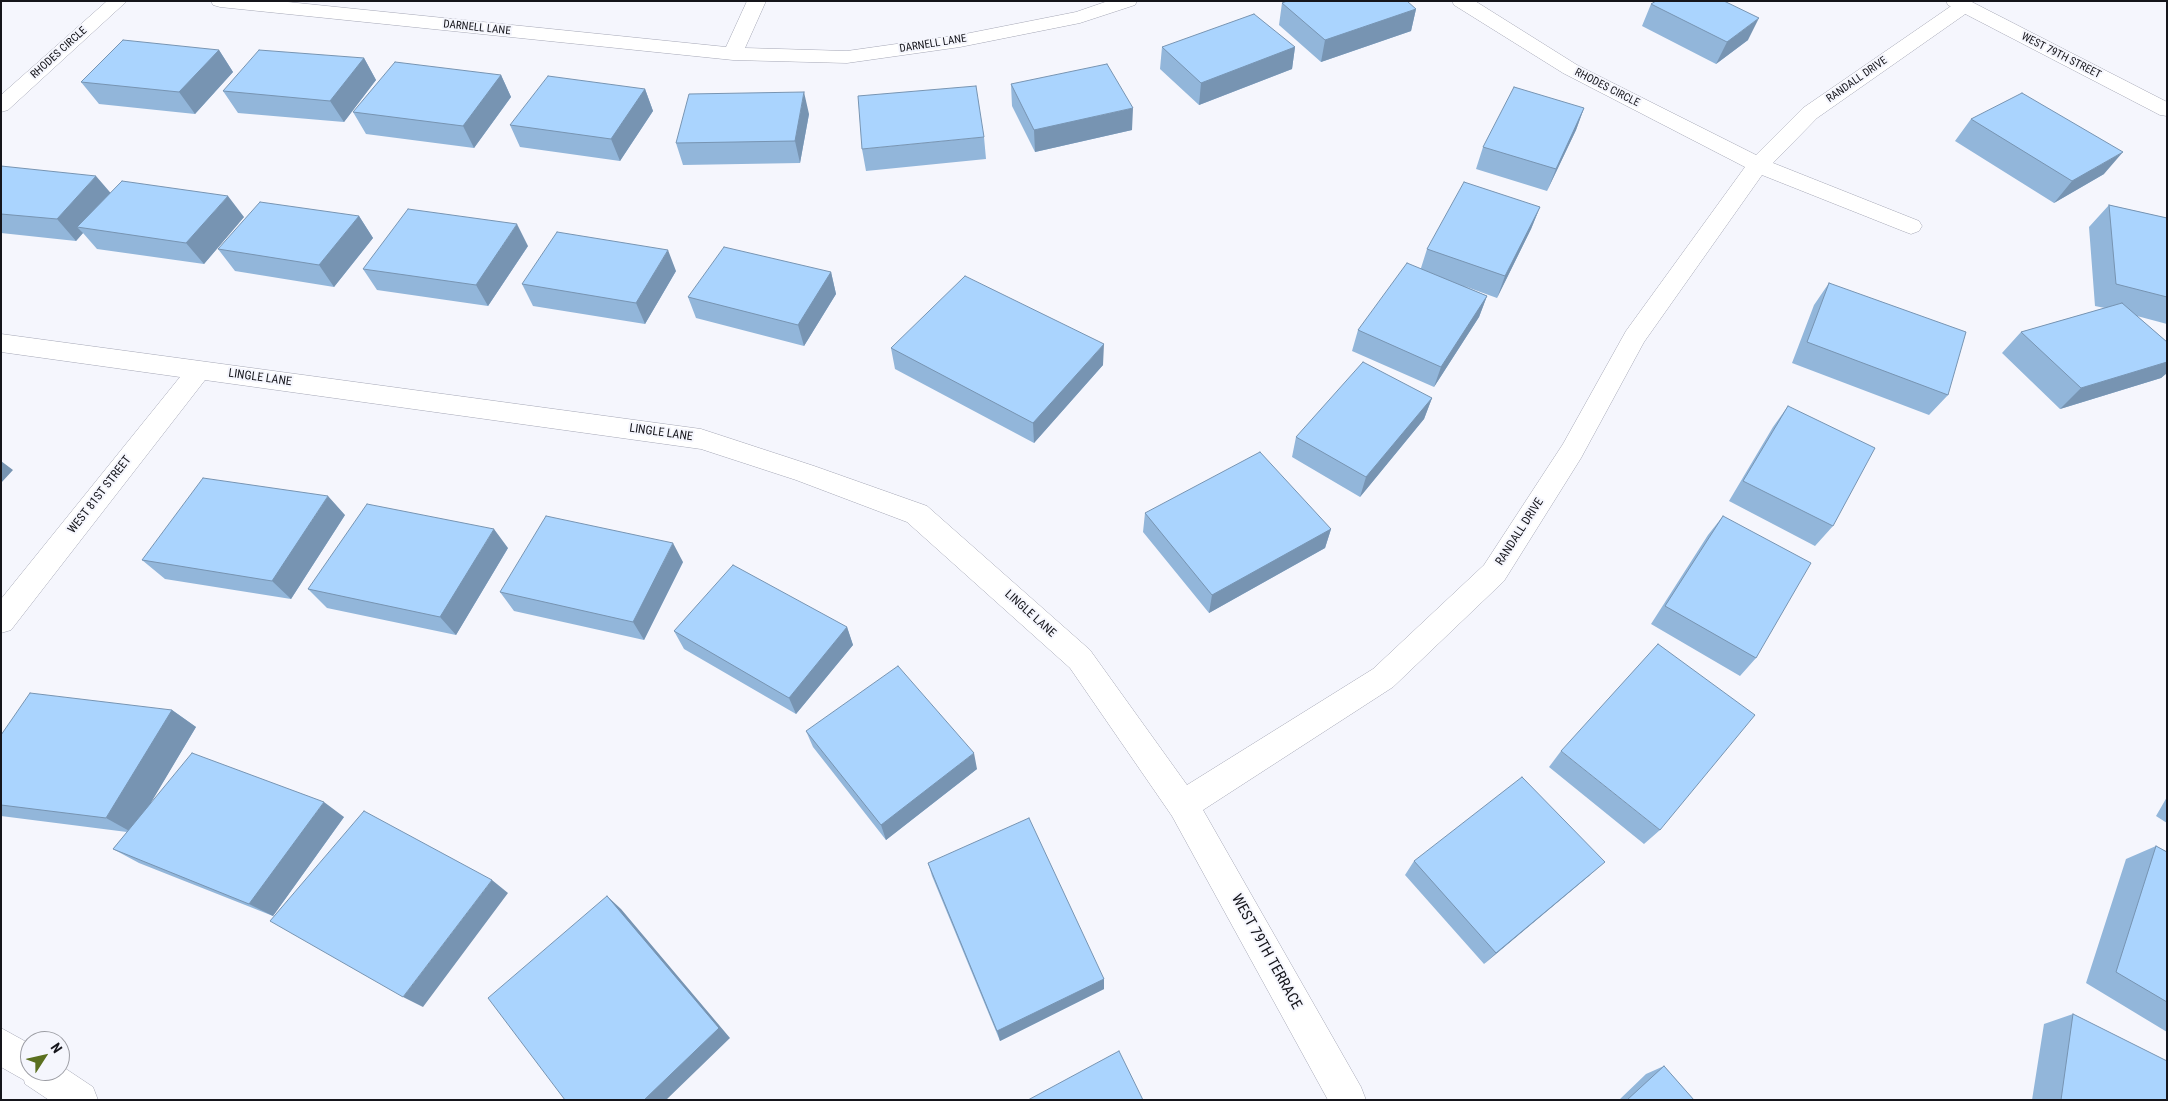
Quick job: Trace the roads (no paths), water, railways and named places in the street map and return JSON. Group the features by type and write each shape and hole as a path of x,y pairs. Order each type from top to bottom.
{"street":[{"name":"RHODES CIRCLE","path":"1,106 118,1"},
{"name":"DARNELL LANE","path":"220,1 733,54 847,57 960,41 1080,18 1128,1"},
{"path":"733,54 757,1"},
{"name":"RHODES CIRCLE","path":"1461,1 1570,69 1758,165"},
{"name":"RANDALL DRIVE","path":"1183,805 1383,678 1494,573 1572,451 1635,337 1758,165 1810,113 1959,4"},
{"name":"WEST 79TH STREET","path":"1959,4 2167,110"},
{"path":"1758,165 1911,226"},
{"name":"LINGLE LANE","path":"1,343 700,439 805,473 917,514 1080,659 1183,805"},
{"name":"WEST 81ST STREET","path":"1,621 199,370"},
{"name":"WEST 79TH TERRACE","path":"1183,805 1348,1100"},
{"path":"1,1046 20,1059"},
{"path":"52,1081 80,1100"}]}
